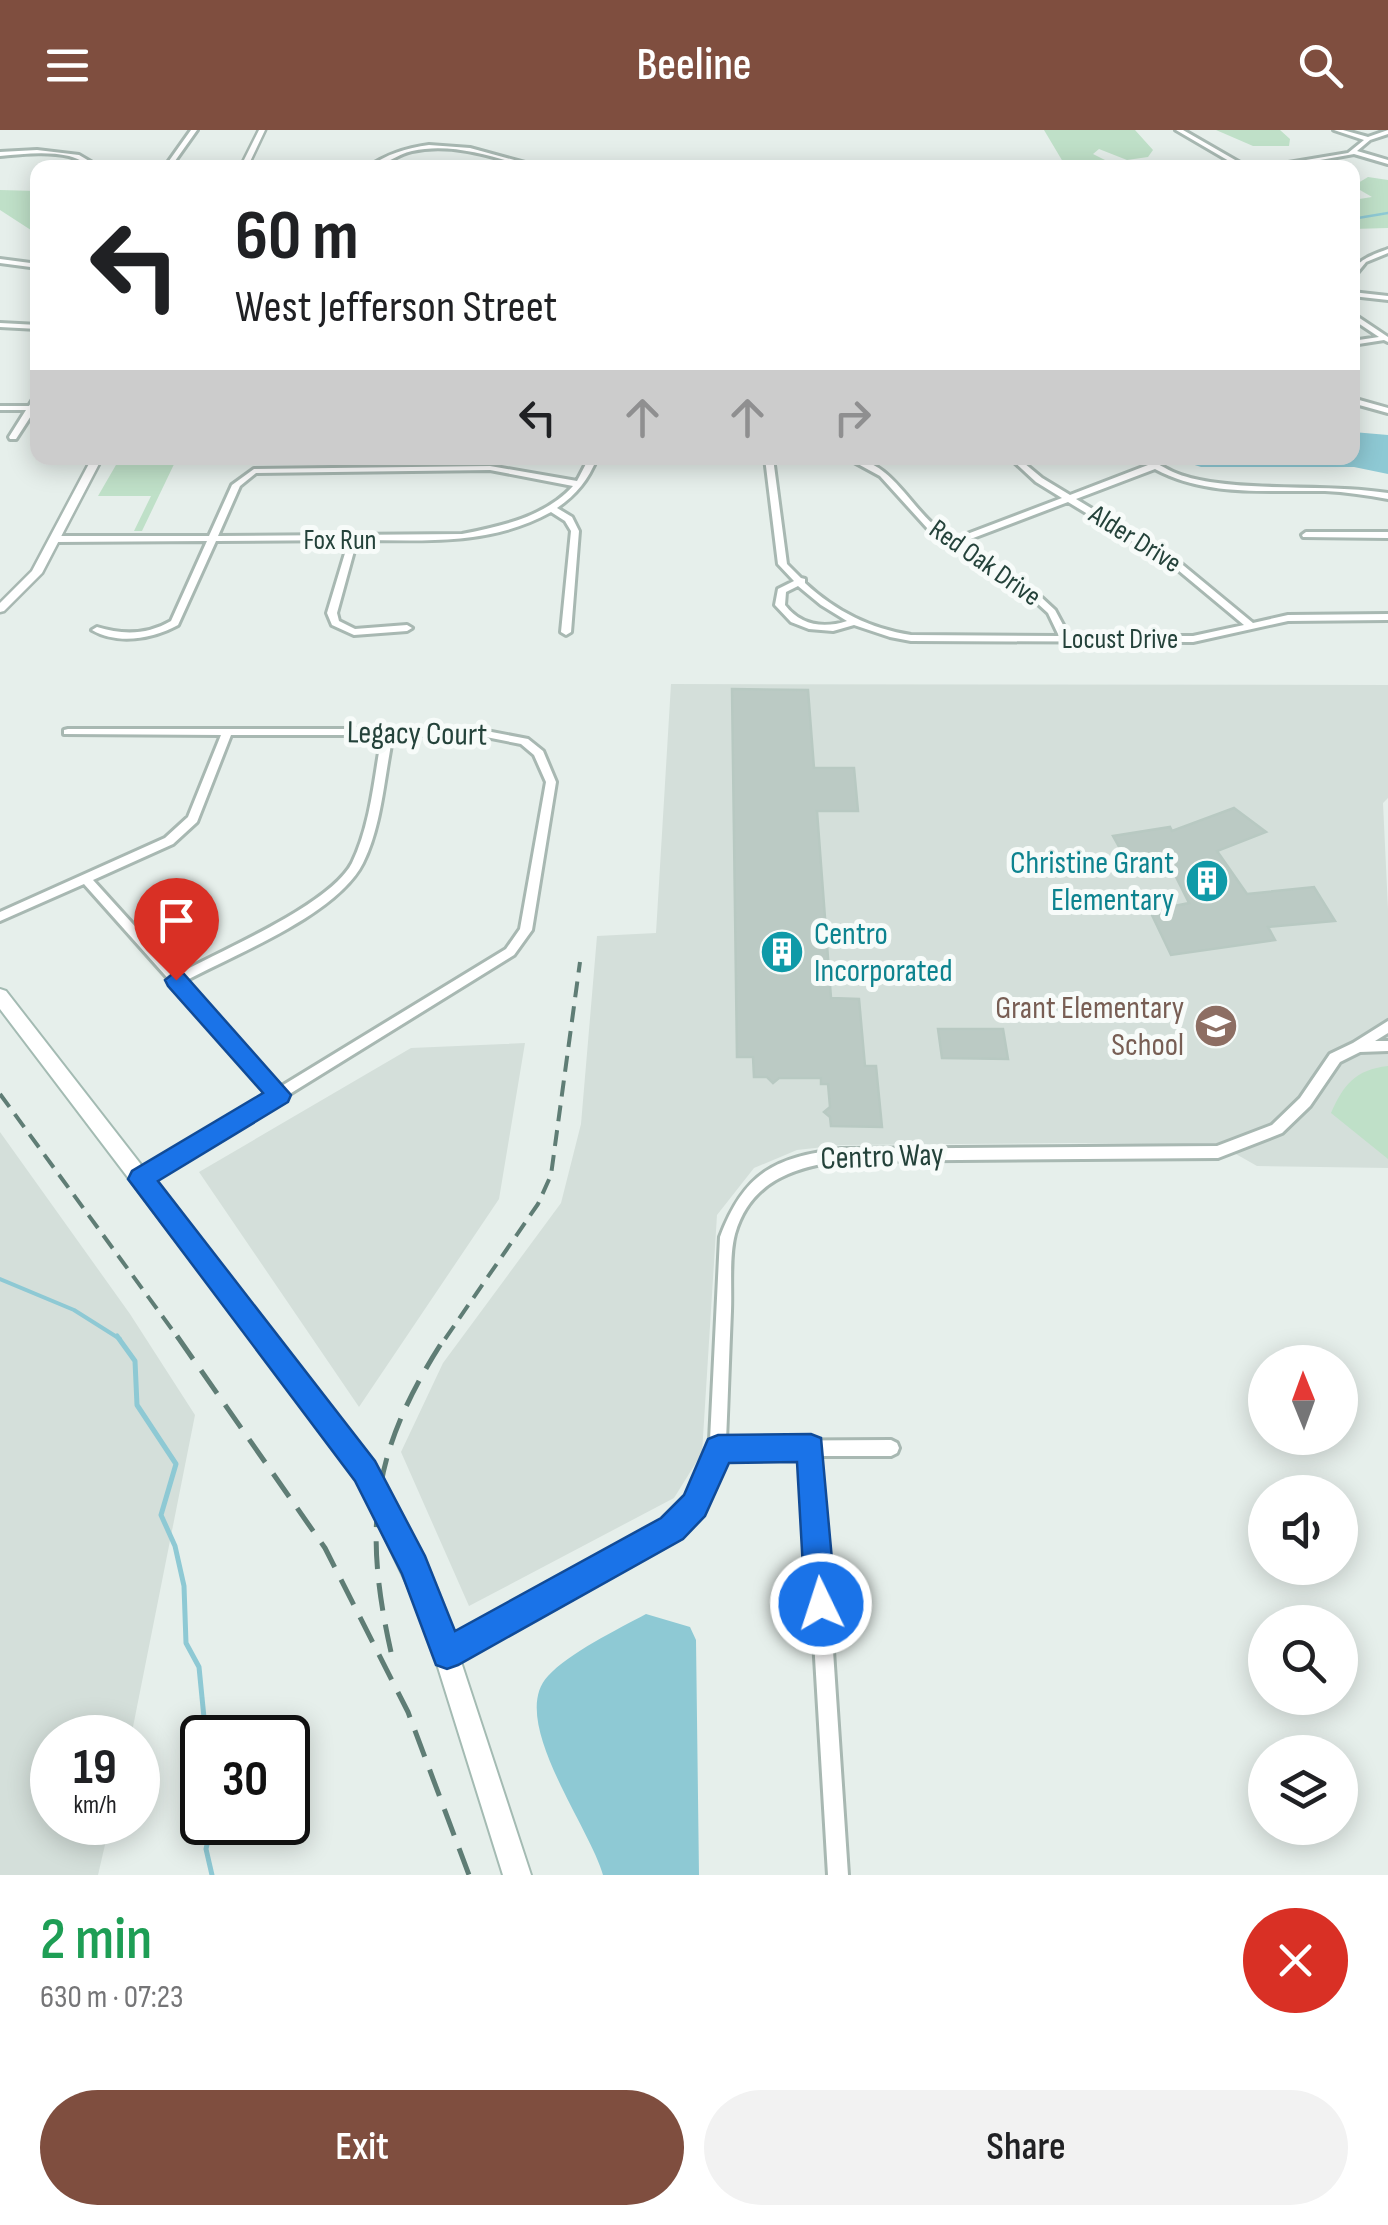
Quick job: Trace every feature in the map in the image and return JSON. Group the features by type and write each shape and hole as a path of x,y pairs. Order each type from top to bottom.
{"main road":[{"path":"0,996 365,1471 414,1567 447,1653 517,1875"}],"street":[{"path":"173,160 194,130"},
{"path":"246,160 262,130"},
{"path":"1179,130 1232,160"},
{"path":"1336,130 1368,139"},
{"path":"1354,152 1368,139 1388,132"},
{"path":"382,160 393,152 433,144 461,146 511,160"},
{"path":"1308,160 1354,152 1388,162"},
{"path":"0,154 58,154 75,160"},
{"path":"1360,266 1364,260 1388,251"},
{"path":"1,262 30,265"},
{"path":"1360,295 1388,298"},
{"path":"1360,321 1386,339"},
{"path":"0,325 30,327"},
{"path":"1360,342 1386,339"},
{"path":"1360,402 1388,411"},
{"path":"0,408 30,408"},
{"path":"13,437 30,410"},
{"path":"0,609 29,584 93,465"},
{"name":"Fox Run","path":"56,539 462,537 514,524 550,508 579,484 589,465"},
{"name":"Locust Drive","path":"770,465 780,557 802,581 853,622 894,637 1194,639 1288,618 1388,617"},
{"name":"Red Oak Drive","path":"865,465 882,474 921,518 1039,600 1052,612 1065,638"},
{"name":"Alder Drive","path":"1023,465 1068,498 1175,563 1252,627"},
{"path":"954,542 1154,466 1181,478 1234,490 1336,489 1388,496"},
{"path":"97,630 110,635 145,635 175,623 240,478 262,469 490,468 579,484"},
{"path":"550,508 569,519 575,530 566,632"},
{"path":"1306,536 1388,534"},
{"path":"353,540 332,613 335,624 354,632 407,628"},
{"name":"Locust Drive","path":"802,581 781,591 780,605 790,617 820,629 853,622"},
{"name":"Legacy Court","path":"68,732 501,735 524,741 539,753 551,782 526,930 510,952 141,1179"},
{"path":"0,917 169,841 192,819 226,732"},
{"path":"176,980 314,903 352,874 362,849 388,732"},
{"path":"86,880 279,1095"},
{"name":"Centro Way","path":"447,1653 672,1528 694,1506 711,1477 718,1449 727,1237 734,1215 762,1177 795,1162 841,1155 1218,1152 1276,1128 1305,1102 1324,1066 1388,1026"},
{"path":"1358,1047 1388,1046"},
{"path":"811,1448 838,1875"},
{"path":"718,1449 890,1448"}],"shaded area":[{"path":"671,684 1388,685 1388,798 1383,803 1388,909 1388,1168 1257,1166 1220,1145 1070,1143 842,1145 797,1150 754,1168 717,1215 702,1453 674,1498 469,1606 401,1452 443,1363 561,1203 581,1124 597,936 656,933"},
{"path":"525,1043 499,1199 359,1407 199,1172 411,1048"},
{"path":"0,1132 130,1314 195,1415 135,1715 30,1715 30,1845 105,1845 98,1875 0,1875"}],"green space":[{"path":"1044,130 1135,130 1153,150 1148,157 1127,160 1099,149 1093,154 1105,160 1062,160"},
{"path":"1216,130 1280,130 1290,139 1289,146 1253,146"},
{"path":"1368,177 1388,180 1388,228 1360,229 1360,199 1372,197 1360,190 1360,182"},
{"path":"0,190 30,191 30,229 0,210"},
{"path":"116,465 174,465 142,531 134,531 151,496 98,496"},
{"path":"1388,1066 1388,1159 1331,1113 1352,1080"}],"water":[{"path":"1360,433 1388,435 1388,474 1354,467 1195,465 1360,465"},
{"path":"646,1614 690,1627 696,1640 699,1875 603,1875 555,1774 537,1718 538,1695 557,1667"}],"building":[{"name":"Centro Incorporated","path":"732,689 808,690 814,768 854,768 858,811 817,811 831,998 859,999 865,1066 876,1066 882,1127 831,1126 830,1117 824,1112 830,1107 828,1084 821,1084 821,1078 779,1078 773,1083 767,1077 754,1077 753,1057 737,1057"},
{"name":"Christine Grant Elementary","path":"1234,808 1266,832 1217,851 1247,894 1314,887 1335,921 1268,927 1275,940 1171,955 1150,911 1189,903 1167,859 1128,863 1113,836 1170,827 1172,831"},
{"path":"938,1029 1003,1029 1008,1059 942,1058"}],"waterway":[{"path":"1360,218 1388,213"},
{"path":"0,1279 74,1310 118,1338"},
{"path":"118,1338 135,1361 137,1405 176,1464 161,1515 175,1546 184,1586 186,1643 199,1667 204,1715"},
{"path":"207,1845 212,1875"}],"railway":[{"path":"445,1339 538,1204 551,1175 580,962"},
{"path":"0,1094 179,1339"},
{"path":"177,1336 325,1548 408,1712 469,1875"},
{"path":"391,1652 377,1564 380,1488 403,1414 446,1336"}],"place":[{"name":"Christine Grant Elementary","path":"1207,881"},
{"name":"Centro Incorporated","path":"782,952"},
{"name":"Grant Elementary School","path":"1216,1026"}],"route":[{"path":"176,980 279,1095 141,1179 365,1471 414,1567 447,1653 502,1626 672,1528 694,1506 711,1477 718,1449 811,1448 821,1604"}]}
